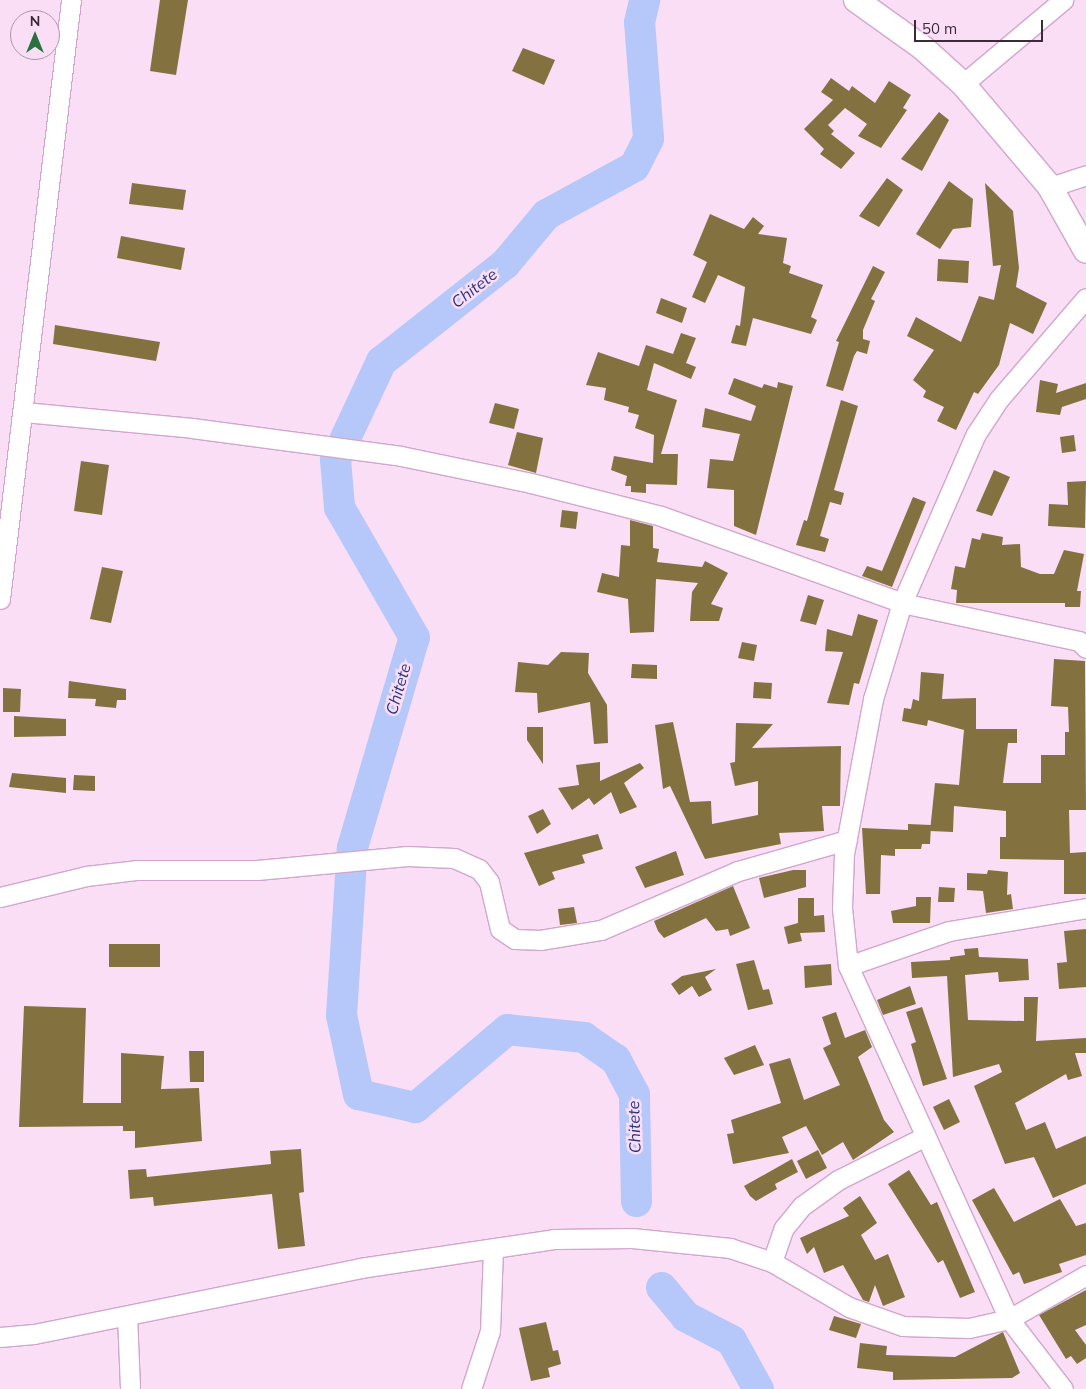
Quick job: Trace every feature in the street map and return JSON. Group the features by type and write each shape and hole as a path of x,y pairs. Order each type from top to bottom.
{"main road":[{"path":"856,0 923,48 964,84 1050,187 1086,252"}],"street":[{"path":"0,599 24,412 71,0"},
{"path":"964,84 1063,0"},
{"path":"1050,187 1086,175"},
{"path":"1063,1389 1009,1319 848,966 842,908 847,840 873,699 902,604 976,434 999,399 1086,298"},
{"path":"24,412 192,428 401,456 531,483 661,516 902,604 1080,641 1086,648"},
{"path":"0,896 86,876 136,870 256,870 407,856 454,858 479,869 489,882 500,930 515,939 540,940 601,930 738,871 847,840"},
{"path":"848,966 949,931 1086,908"},
{"path":"772,1262 784,1228 802,1206 838,1180 926,1136"},
{"path":"0,1337 126,1316 360,1268 493,1250 554,1239 632,1238 730,1248 772,1262 849,1307 903,1326 969,1328 1009,1319 1086,1275"},
{"path":"471,1389 490,1331 493,1250"},
{"path":"126,1316 130,1389"}],"building":[{"path":"160,0 188,0 176,75 150,71"},
{"path":"523,48 555,60 544,85 512,71"},
{"path":"831,78 849,91 852,86 875,103 889,81 911,95 903,108 907,110 881,148 858,136 867,124 845,108 828,125 834,131 831,134 855,153 841,169 820,154 824,149 804,129 833,100 821,92"},
{"path":"939,112 949,120 922,171 901,159"},
{"path":"887,178 903,190 879,227 859,216"},
{"path":"949,181 973,199 971,227 953,229 940,249 916,234"},
{"path":"132,183 186,190 183,210 129,204"},
{"path":"985,183 1013,211 1019,268 1016,287 1047,303 1033,334 1010,323 999,365 978,394 974,392 956,430 937,421 944,407 923,397 926,391 913,380 934,350 907,336 916,317 961,342 979,296 994,300 1001,265 993,266"},
{"path":"710,214 744,229 753,217 764,226 758,234 787,238 783,263 791,266 789,273 823,285 811,317 817,320 811,334 753,318 746,346 731,343 736,325 740,326 745,287 718,275 705,303 692,297 707,262 693,255"},
{"path":"121,236 185,248 181,270 117,258"},
{"path":"938,259 969,261 968,283 937,281"},
{"path":"873,266 885,272 871,299 875,301 863,330 863,339 870,341 867,354 857,351 843,391 826,386 839,342 836,341"},
{"path":"661,298 687,308 682,323 656,313"},
{"path":"55,325 160,342 156,361 53,344"},
{"path":"681,333 696,338 686,363 696,367 691,379 654,363 647,390 677,400 661,454 678,454 677,485 646,484 646,493 631,492 631,486 625,486 627,476 611,470 614,456 653,463 654,435 635,428 639,415 628,412 629,407 604,400 606,388 586,385 598,352 639,366 646,345 673,354"},
{"path":"734,378 762,388 764,384 777,388 778,382 793,386 756,535 734,526 734,490 707,488 710,459 733,461 740,434 702,427 705,408 751,421 756,406 728,394"},
{"path":"1040,380 1058,384 1056,393 1086,383 1086,399 1062,407 1060,415 1036,412"},
{"path":"841,400 858,406 834,490 844,493 841,505 830,502 820,536 829,539 825,552 796,545 804,520 807,521"},
{"path":"495,403 519,409 514,429 489,423"},
{"path":"517,432 543,438 536,473 508,465"},
{"path":"1074,435 1076,451 1062,453 1060,437"},
{"path":"81,461 109,465 102,515 74,511"},
{"path":"994,470 1010,477 992,516 976,511"},
{"path":"1086,481 1085,528 1048,526 1049,504 1068,505 1067,482"},
{"path":"913,497 926,502 892,587 862,576 867,566 882,571"},
{"path":"562,510 578,512 576,529 560,527"},
{"path":"630,520 653,526 653,548 659,549 657,562 702,567 705,561 728,573 711,604 723,608 719,621 690,621 692,592 698,583 656,579 654,632 630,633 628,599 597,592 602,573 619,577 621,545 630,546"},
{"path":"982,533 1003,537 1002,545 1020,544 1021,567 1040,574 1054,574 1064,550 1084,554 1077,591 1081,591 1080,607 1065,607 1065,603 956,603 957,590 951,589 955,566 965,568 972,538 980,540"},
{"path":"102,567 123,571 111,623 90,619"},
{"path":"808,595 824,600 816,625 800,621"},
{"path":"858,614 878,620 859,684 854,683 849,705 827,703 843,652 825,651 827,629 852,636"},
{"path":"742,642 757,645 754,661 738,658"},
{"path":"561,652 589,653 588,673 607,705 608,743 594,744 590,702 538,713 537,693 515,692 518,662 548,665"},
{"path":"1054,659 1085,661 1086,810 1069,810 1070,853 1086,852 1086,894 1064,894 1064,860 1000,859 1000,837 1006,837 1006,811 954,806 953,832 930,831 935,783 959,785 964,730 928,720 927,726 902,721 904,708 911,709 913,699 919,701 921,672 944,674 942,699 976,698 976,729 1017,729 1017,743 1008,743 1003,783 1041,783 1041,755 1065,755 1065,732 1069,732 1068,707 1051,706"},
{"path":"632,664 657,665 657,679 631,678"},
{"path":"69,681 126,689 126,700 117,700 116,708 95,706 96,699 68,698"},
{"path":"754,682 772,683 771,699 753,698"},
{"path":"3,688 21,689 20,712 3,712"},
{"path":"14,716 66,719 66,736 14,737"},
{"path":"673,722 690,802 711,801 712,824 758,815 758,781 735,786 730,763 735,762 736,723 773,724 752,748 841,746 840,806 822,806 824,831 779,833 781,844 705,859 670,786 663,789 655,725"},
{"path":"527,727 543,727 543,764 527,740"},
{"path":"600,762 600,781 640,763 644,768 624,783 637,807 620,814 611,792 594,805 589,798 572,810 558,788 579,785 576,765"},
{"path":"12,773 66,778 66,793 9,787"},
{"path":"74,775 95,776 95,791 73,790"},
{"path":"543,809 551,824 537,834 528,816"},
{"path":"908,824 931,825 930,844 922,844 921,849 895,849 895,856 881,855 880,894 866,894 862,828 908,830"},
{"path":"598,834 603,849 582,855 585,863 552,872 555,879 539,886 524,853"},
{"path":"676,851 684,875 645,888 635,867"},
{"path":"793,870 806,870 806,887 764,898 759,878"},
{"path":"988,870 1008,872 1007,895 1011,894 1013,909 986,913 983,891 967,890 967,873 987,874"},
{"path":"733,886 750,928 730,936 728,929 716,931 706,918 664,938 658,931 654,921"},
{"path":"939,887 955,888 954,902 938,902"},
{"path":"916,897 931,897 930,923 893,923 891,911 916,906"},
{"path":"798,898 814,898 814,916 824,915 825,932 800,933 802,941 788,944 784,927 798,923"},
{"path":"574,907 577,923 560,925 558,909"},
{"path":"1086,929 1086,987 1059,989 1057,963 1067,962 1064,931"},
{"path":"109,944 160,944 160,967 109,967"},
{"path":"978,948 979,957 1028,959 1029,980 999,982 998,972 965,975 968,1020 1024,1021 1024,997 1038,997 1036,1041 1086,1038 1086,1053 1075,1053 1082,1076 1068,1080 1066,1074 1015,1103 1026,1130 1045,1122 1056,1149 1086,1136 1086,1184 1053,1198 1034,1157 1005,1164 974,1086 1002,1072 999,1064 953,1077 947,976 912,978 911,962 950,960 950,957 965,955 964,949"},
{"path":"754,960 763,990 769,989 773,1004 748,1010 736,964"},
{"path":"831,964 832,985 805,988 804,966"},
{"path":"716,969 705,977 712,990 699,997 692,986 679,995 671,984 682,976"},
{"path":"910,986 916,1004 883,1015 877,1000"},
{"path":"24,1006 86,1008 83,1103 121,1103 121,1053 164,1056 161,1089 199,1088 202,1141 135,1148 135,1131 123,1131 123,1126 19,1127"},
{"path":"922,1007 947,1079 923,1086 911,1044 916,1042 906,1012"},
{"path":"836,1012 845,1038 865,1030 872,1047 858,1057 884,1120 894,1132 853,1160 843,1142 822,1155 806,1126 782,1137 789,1153 733,1164 727,1134 734,1133 731,1120 781,1103 769,1064 790,1058 804,1100 840,1085 823,1048 831,1044 822,1017"},
{"path":"755,1045 764,1065 734,1075 724,1058"},
{"path":"189,1051 204,1051 204,1082 190,1082"},
{"path":"949,1099 960,1122 944,1130 933,1107"},
{"path":"301,1149 304,1192 299,1193 305,1246 278,1249 272,1194 154,1206 153,1197 130,1199 128,1170 146,1169 147,1177 271,1164 270,1151"},
{"path":"818,1150 827,1168 806,1179 797,1161"},
{"path":"792,1159 798,1172 775,1184 777,1189 756,1201 750,1196 744,1186"},
{"path":"909,1170 931,1205 937,1202 975,1292 960,1298 943,1260 938,1263 888,1184"},
{"path":"994,1188 1014,1222 1060,1199 1076,1226 1086,1223 1086,1255 1059,1264 1062,1272 1024,1284 1019,1272 1013,1275 972,1200"},
{"path":"860,1196 877,1223 861,1235 875,1260 888,1254 905,1297 883,1306 875,1285 869,1302 863,1300 843,1265 824,1273 814,1247 807,1254 800,1238 849,1216 843,1208"},
{"path":"1086,1290 1086,1325 1075,1330 1086,1345 1086,1358 1077,1364 1071,1356 1066,1359 1039,1315"},
{"path":"834,1316 861,1324 856,1338 829,1330"},
{"path":"546,1322 553,1351 558,1350 561,1364 548,1368 550,1377 531,1381 519,1328"},
{"path":"1003,1332 1020,1373 1012,1378 893,1380 893,1372 857,1368 860,1343 887,1346 886,1355 955,1357"}],"waterway":[{"name":"Chitete","path":"636,1201 634,1094 615,1059 584,1037 507,1029 415,1107 358,1094 341,1015 352,847 414,637 339,507 335,459 381,361 505,263 546,214 634,166 648,138 639,22 644,0"},
{"name":"Chitete","path":"661,1287 685,1316 731,1340 758,1389"}]}
